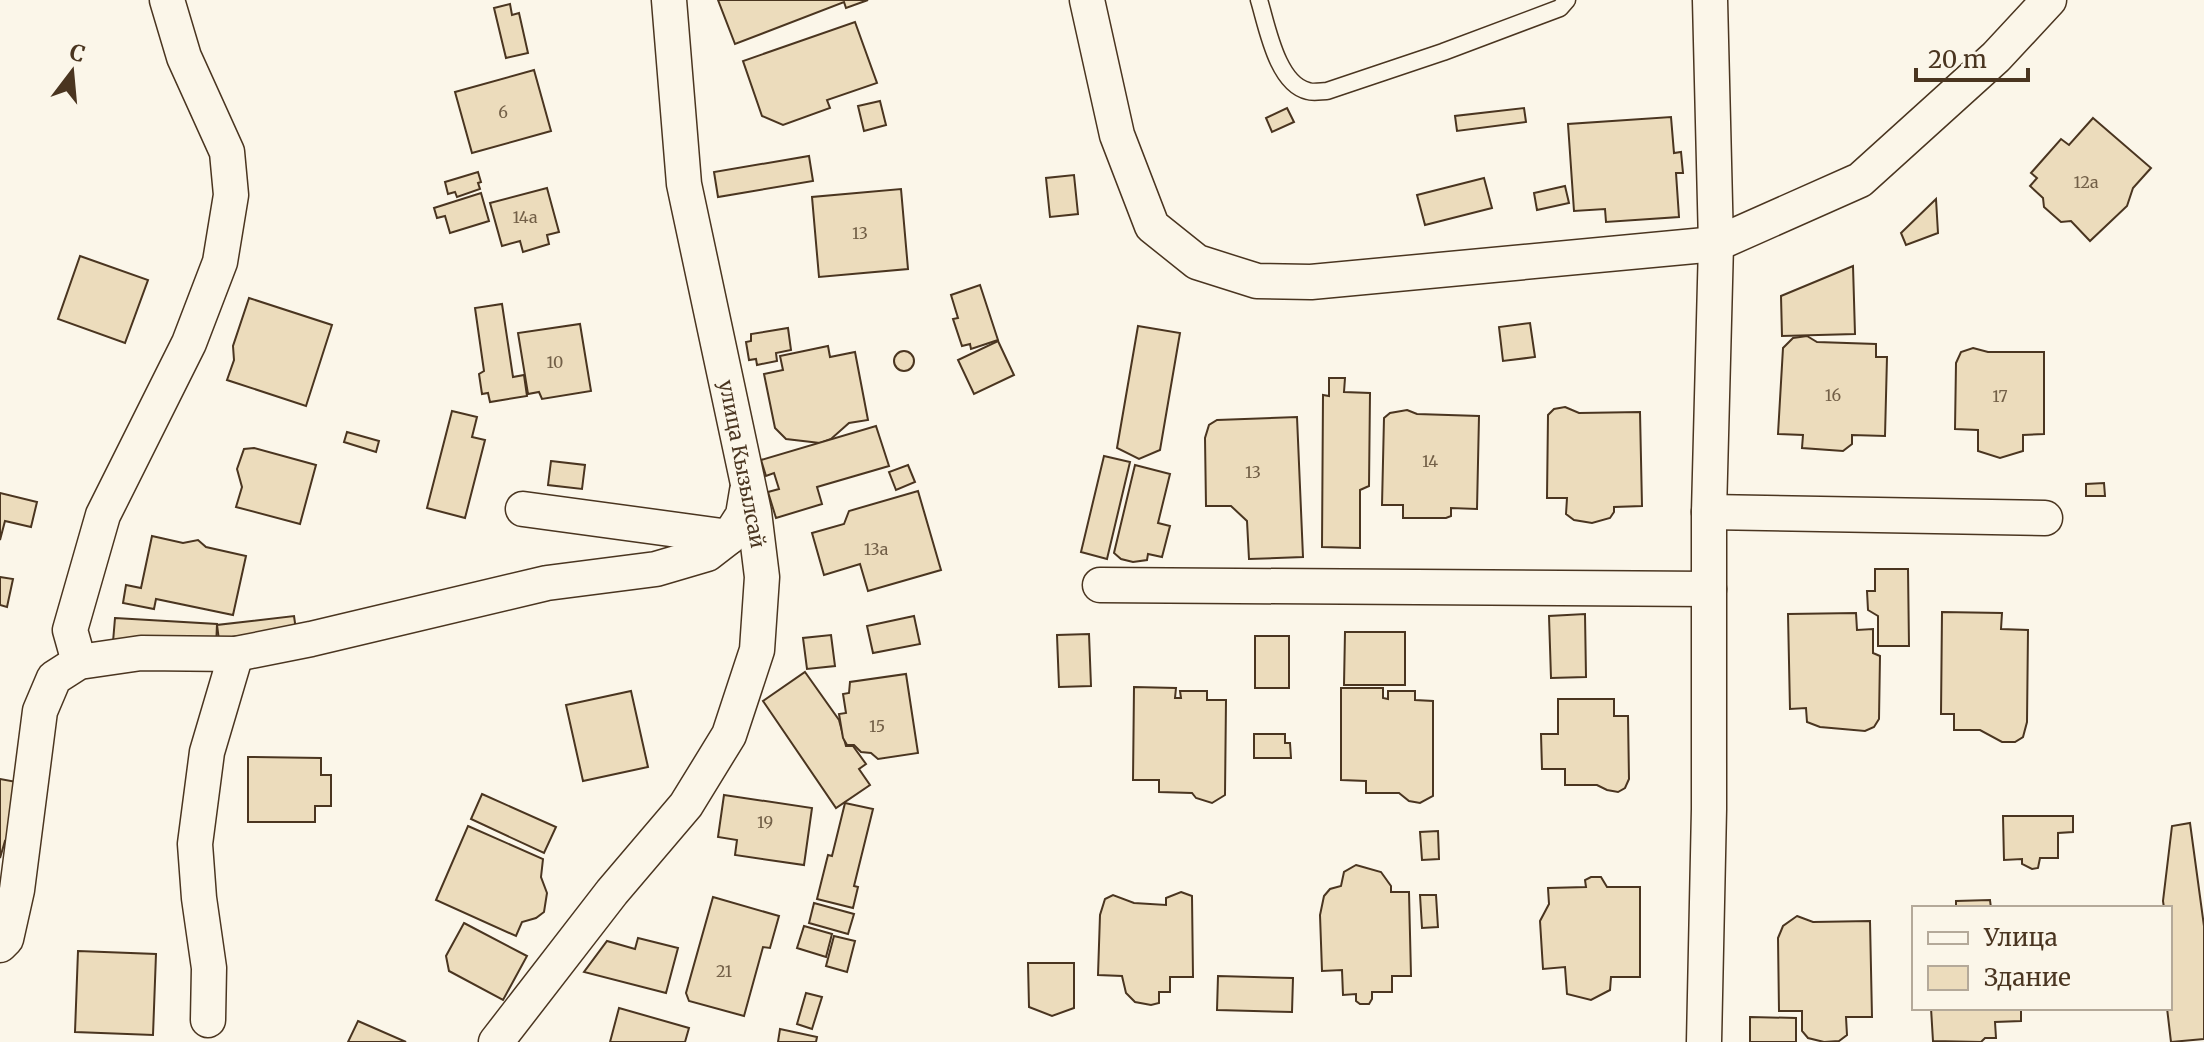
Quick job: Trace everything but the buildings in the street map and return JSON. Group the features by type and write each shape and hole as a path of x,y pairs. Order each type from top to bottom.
{"street":[{"path":"79,662 70,630 103,515 189,343 220,262 231,195 227,152 184,57 167,0"},
{"name":"улица Кызылсай","path":"496,1042 612,892 686,805 729,735 757,650 762,577 748,483 684,184 669,0"},
{"path":"1087,0 1117,135 1152,226 1197,262 1257,281 1311,282 1716,244 1860,180 1996,57 2049,0"},
{"path":"1704,1042 1709,809 1709,512 1716,244 1710,0"},
{"path":"0,945 6,939 17,890 40,711 54,678 79,662 141,653 236,654 547,583 656,569 707,554 729,537 743,515 748,483"},
{"path":"523,509 729,537"},
{"path":"1709,512 2045,518"},
{"path":"1100,585 1709,589"},
{"path":"208,1020 209,968 195,844 207,752 236,654"}],"lane":[{"path":"1259,0 1281,68 1292,82 1307,92 1327,91 1443,52 1560,8 1567,0"}]}
